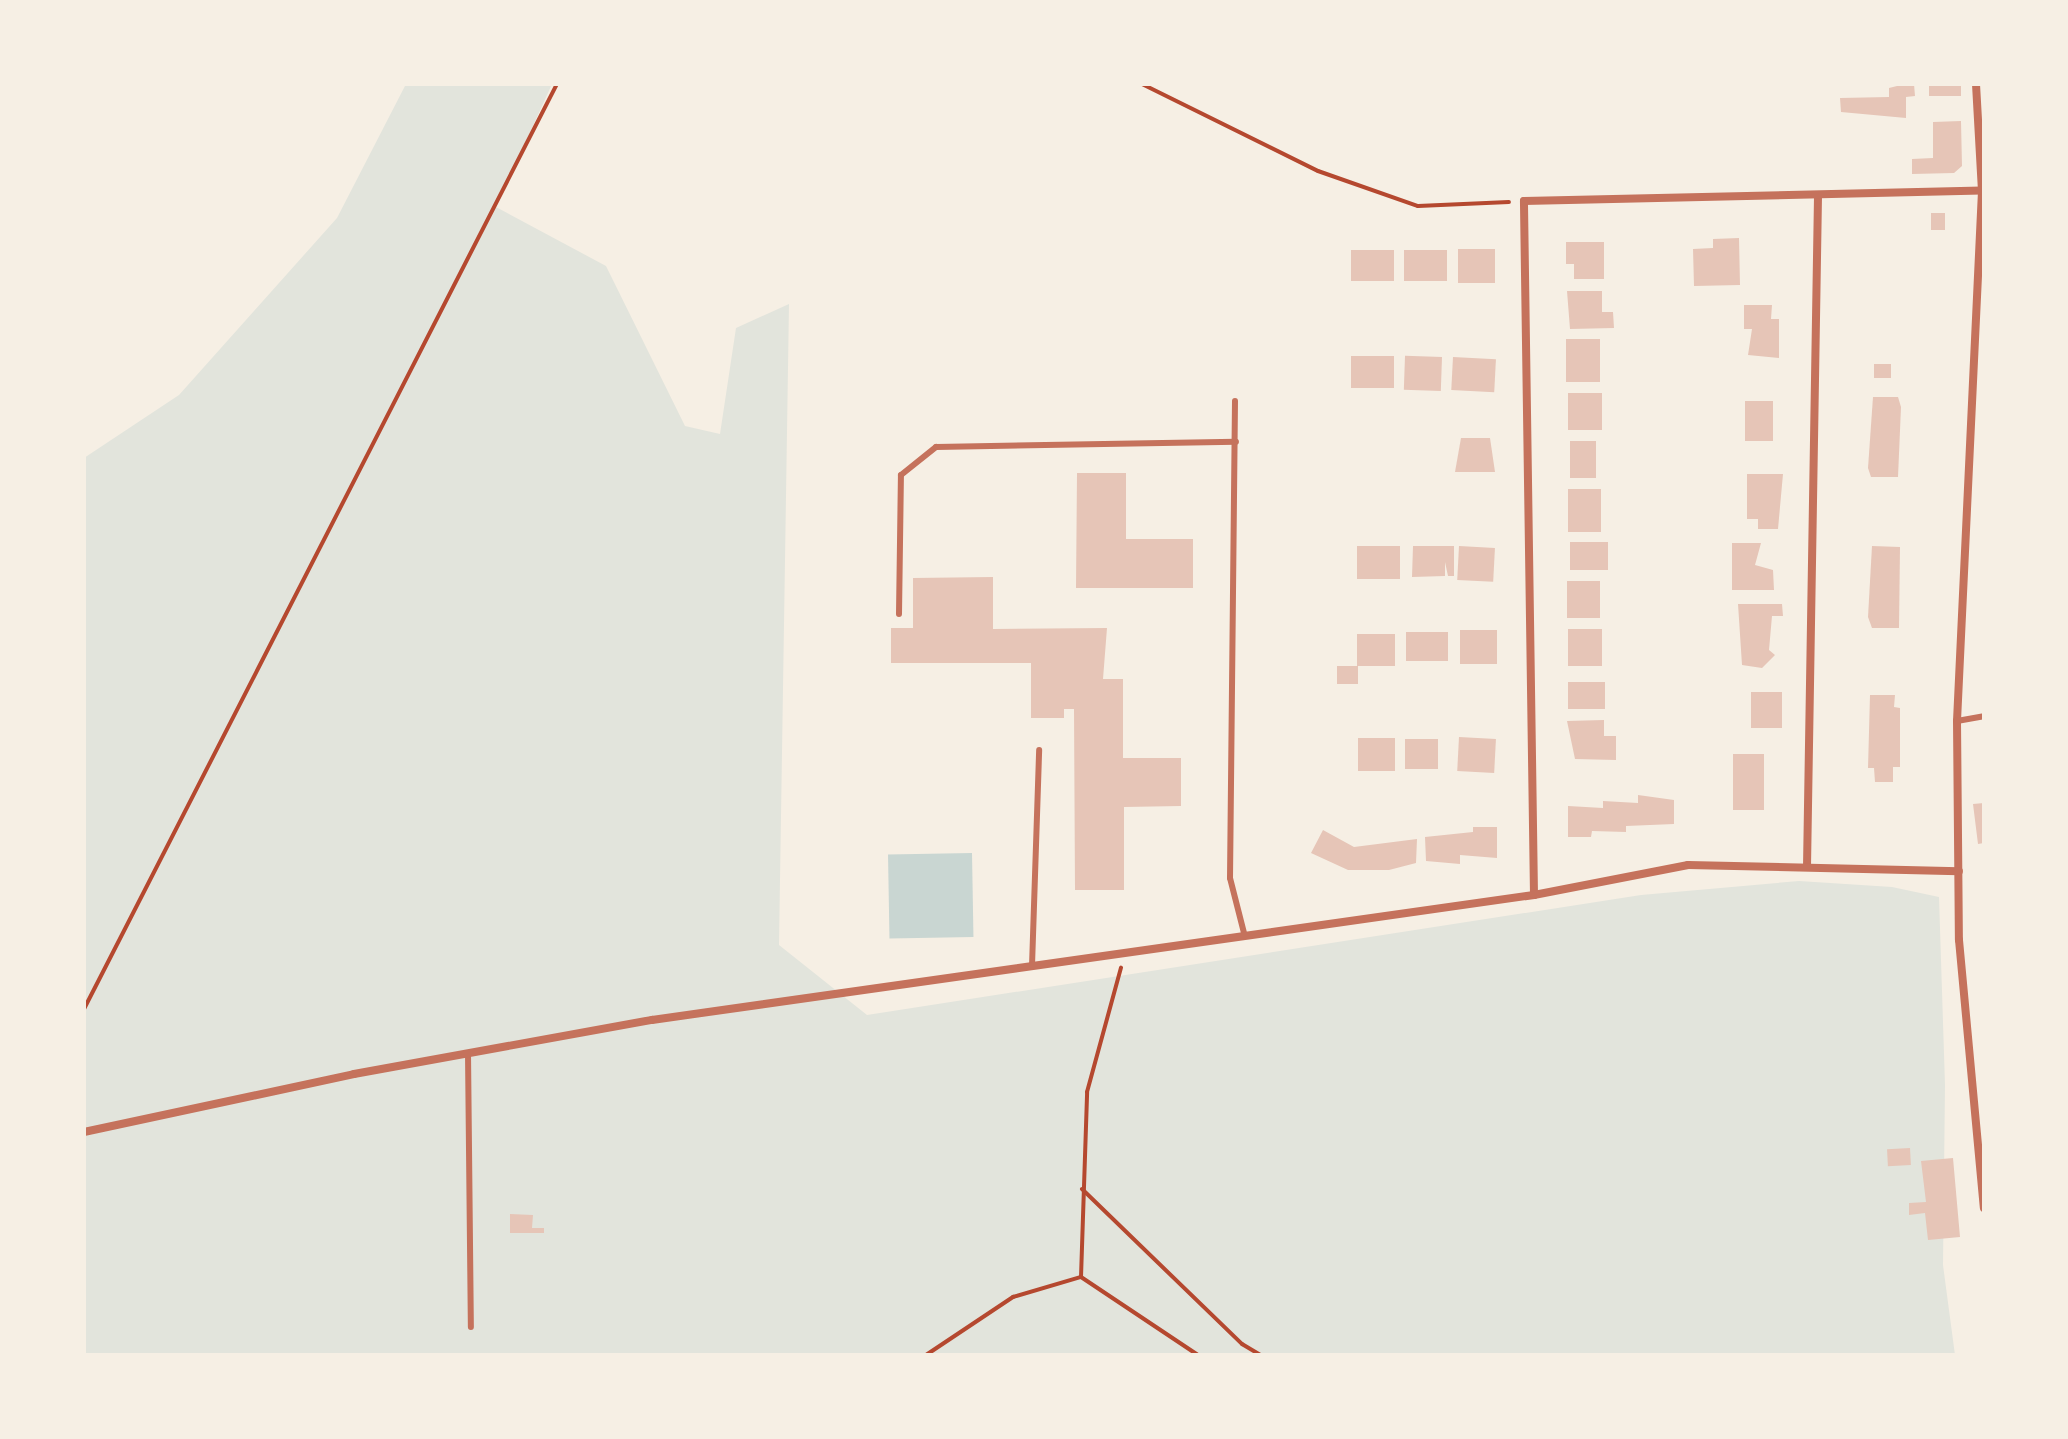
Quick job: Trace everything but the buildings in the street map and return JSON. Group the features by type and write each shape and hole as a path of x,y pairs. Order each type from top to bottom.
{"street":[{"path":"1976,84 1982,191 1957,721 1959,940 1984,1208"},
{"path":"1534,895 1524,201 1982,191"},
{"path":"1807,867 1818,196"},
{"path":"84,1132 468,1053 652,1020 1244,933 1534,895 1688,865 1959,871"}],"lane":[{"path":"1235,401 1230,878 1244,933"},
{"path":"899,614 901,475 936,447 1236,442"},
{"path":"1957,721 1984,716"},
{"path":"1032,966 1039,750"},
{"path":"468,1053 471,1327"}],"path":[{"path":"84,1009 557,84"},
{"path":"1142,84 1318,171 1418,206 1524,201"},
{"path":"1081,1277 1087,1092 1125,951"},
{"path":"1082,1189 1242,1344 1260,1355"},
{"path":"926,1355 1013,1297 1081,1277"},
{"path":"1081,1277 1198,1355"}],"shaded area":[{"path":"406,84 552,84 496,207 606,266 685,426 720,434 736,328 789,304 779,945 867,1015 1641,895 1799,881 1892,887 1939,897 1945,1085 1943,1265 1955,1355 84,1355 84,458 179,395 337,218"},
{"path":"972,853 973,937 889,938 888,854"}]}
